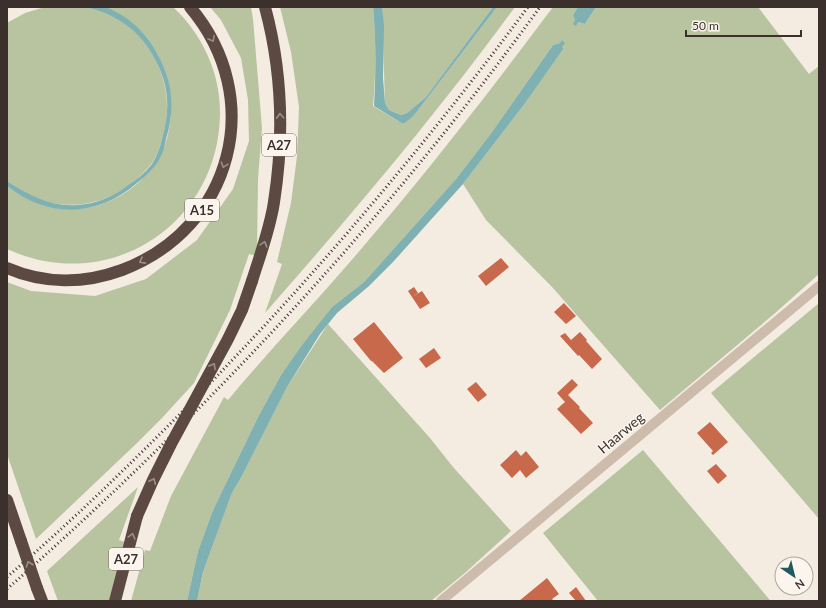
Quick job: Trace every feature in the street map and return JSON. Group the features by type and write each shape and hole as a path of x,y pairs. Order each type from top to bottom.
{"highway":[{"name":"A15","path":"7,268 34,278 73,281 113,273 138,264 161,250 182,233 200,214 214,191 223,169 229,147 232,127 232,106 230,88 219,52 198,16 190,7"},
{"name":"A27","path":"115,601 137,516 171,444 228,339 242,310 264,242 274,202 280,123 278,68 266,7"},
{"path":"7,500 42,601"}],"street":[{"name":"Haarweg","path":"441,601 819,286"}],"green space":[{"path":"45,7 85,7 100,11 121,20 140,36 149,48 162,74 167,103 167,117 156,156 147,169 128,186 105,199 80,204 67,205 54,203 30,195 7,181 7,23 25,13"},
{"path":"103,7 173,7 193,29 213,68 217,83 220,112 215,152 201,187 180,217 152,240 119,256 83,263 45,261 7,249 7,186 39,204 56,208 73,209 90,207 107,202 123,194 138,183 154,167 163,151 167,138 171,115 171,103 168,80 160,58 148,38 140,30 114,12"},
{"path":"210,7 251,7 262,128 258,179 257,256 249,254 230,310 194,383 136,444 36,539 7,454 7,282 31,291 95,296 146,279 197,240 233,189 249,141 248,100 241,58 221,20"},
{"path":"280,7 373,7 375,32 375,81 373,106 403,124 419,109 497,7 515,7 425,125 265,313 282,264 277,262 291,203 297,156 299,107 291,52"},
{"path":"382,7 493,7 426,97 407,113 401,115 389,110 385,103"},
{"path":"553,7 578,7 573,15 578,22 585,24 596,7 758,7 809,74 819,66 819,274 660,410 553,288 486,220 463,184 523,106 562,47 560,43 553,45 492,132 456,179 364,282 332,307 281,375 259,415 213,510 198,551 187,601 131,601 145,550 150,551 171,496 224,397 228,400 403,200"},
{"path":"819,303 819,519 711,393"},
{"path":"328,324 511,531 466,572 431,601 197,601 203,572 232,493 287,387"},
{"path":"643,450 770,601 598,601 543,533"},
{"path":"138,487 119,540 125,542 109,601 58,601 47,571"}],"water":[{"path":"85,7 104,7 111,9 136,26 151,43 158,55 167,78 170,89 171,113 163,152 156,164 144,177 122,194 90,208 73,210 56,209 23,197 7,186 7,181 40,199 58,204 77,205 104,199 122,190 152,164 157,155 167,116 167,95 162,75 152,54 140,37 124,23 106,13"},
{"path":"373,7 382,7 384,26 383,78 385,103 389,110 401,115 407,113 426,97 493,7 497,7 419,109 403,124 374,106 375,32"},
{"path":"578,7 596,7 585,24 578,22 576,26 573,24 575,20 573,15"},
{"path":"562,40 565,43 562,47 563,49 523,106 463,184 393,262 369,286 337,313 320,334 287,387 232,493 203,572 197,601 187,601 198,551 213,510 259,415 281,375 332,307 364,282 456,179 492,132 553,45 560,43"}],"building":[{"path":"501,258 509,267 486,286 478,276"},
{"path":"414,287 418,293 412,297 408,291"},
{"path":"422,291 430,303 420,309 412,297"},
{"path":"564,303 576,316 566,324 554,312"},
{"path":"374,322 403,358 384,373 371,361 353,339"},
{"path":"580,332 602,359 592,369 560,336 565,333 571,340"},
{"path":"434,348 441,358 426,368 419,359"},
{"path":"572,379 578,385 568,395 593,423 581,434 557,409 565,402 557,393"},
{"path":"476,382 487,395 478,402 467,389"},
{"path":"710,422 728,442 713,455 711,453 713,451 697,433"},
{"path":"516,450 521,456 526,451 539,467 526,478 520,470 512,478 500,465"},
{"path":"716,464 727,476 718,484 707,471"},
{"path":"547,578 559,594 552,599 554,601 519,601"},
{"path":"576,587 586,601 576,601 569,593"}],"railway":[{"path":"7,577 69,522 169,425 311,275 444,116 528,7"},
{"path":"7,589 152,455 222,385 290,313 419,164 481,86 540,7"}]}
